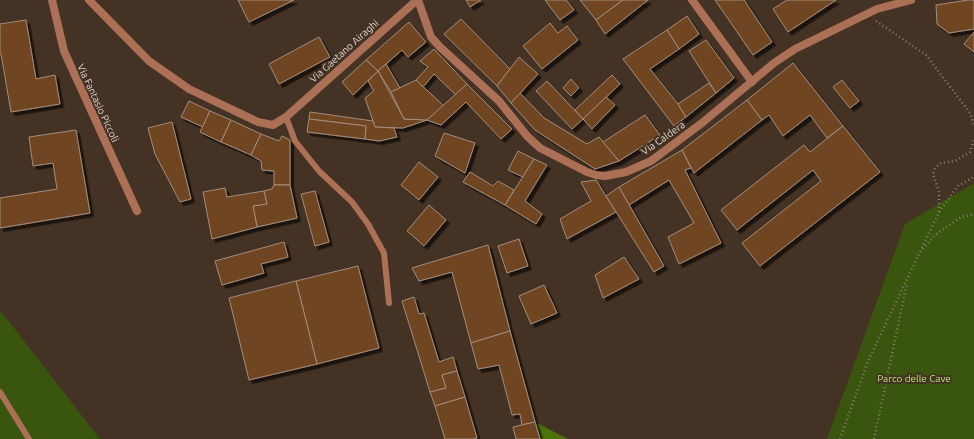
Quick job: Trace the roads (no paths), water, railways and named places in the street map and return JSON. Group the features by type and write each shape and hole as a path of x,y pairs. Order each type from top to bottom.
{"street":[{"name":"Via Fantasio Piccoli","path":"52,0 64,51 137,211"},
{"name":"Via Gaetano Airaghi","path":"89,0 149,61 189,90 260,123 273,125 286,117 417,0"},
{"name":"Via Caldera","path":"417,0 431,37 499,101 527,136 540,148 587,172 606,176 626,172 651,161 702,123 774,63 795,49 877,9 911,0"},
{"path":"692,0 752,82"}],"lane":[{"path":"286,117 295,141 319,171 352,202 368,224 384,253 389,303"},
{"path":"0,394 28,439"}],"park label":[{"name":"Parco delle Cave","path":"914,378"}]}
